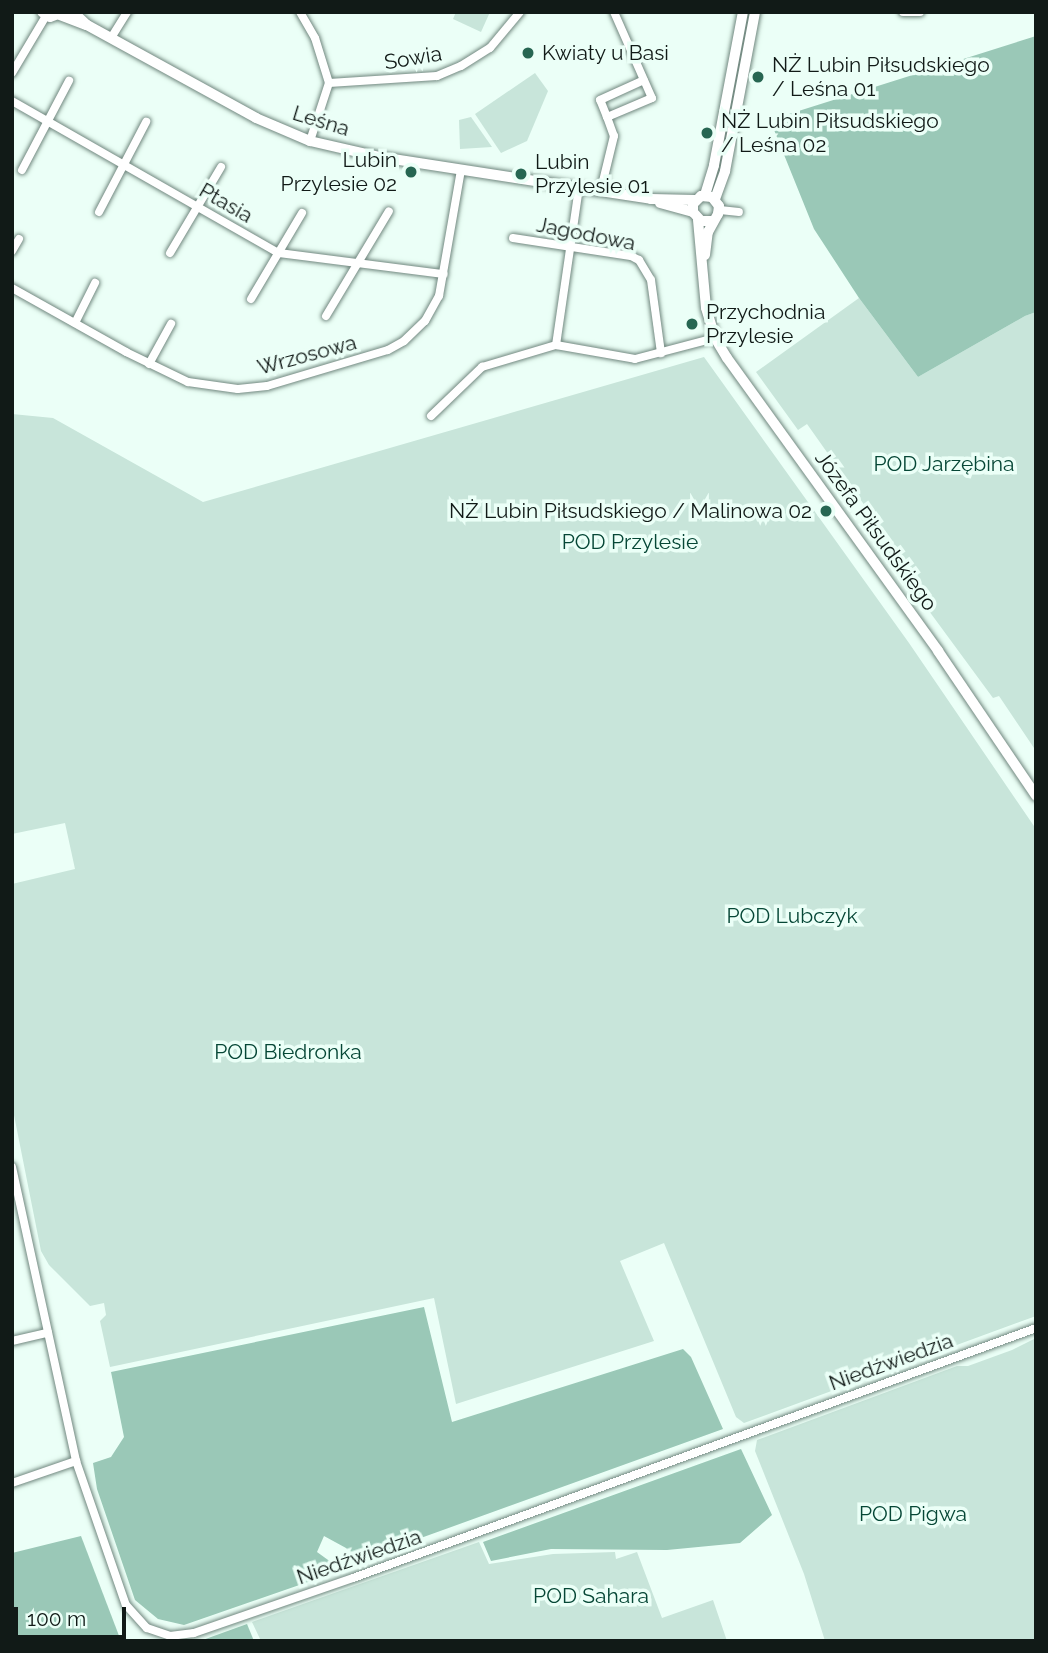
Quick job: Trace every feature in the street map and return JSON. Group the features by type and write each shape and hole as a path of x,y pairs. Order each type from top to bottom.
{"street":[{"name":"Leśna","path":"73,12 87,25"},
{"path":"111,37 127,12"},
{"path":"300,12 319,49 329,83 310,141"},
{"name":"Sowia","path":"329,83 437,76 461,66 490,48 520,12"},
{"path":"607,117 652,98 614,12"},
{"path":"712,221 709,201 714,165 743,12"},
{"path":"709,201 725,171 755,12"},
{"path":"903,12 920,12"},
{"path":"12,73 44,14 61,14"},
{"name":"Leśna","path":"61,14 111,37 256,118 310,141 461,170 616,194 651,199 709,201"},
{"path":"616,194 603,181 614,136 600,100 644,80"},
{"path":"22,170 69,82"},
{"name":"Ptasia","path":"12,101 279,253 444,274"},
{"path":"99,212 146,122"},
{"path":"170,253 221,167"},
{"name":"Wrzosowa","path":"12,288 149,364 188,382 239,389 267,386 376,355 404,341 425,321 439,296 461,170"},
{"path":"556,345 579,188"},
{"name":"Leśna","path":"651,199 712,221"},
{"path":"709,201 739,212"},
{"name":"Józefa Piłsudskiego","path":"709,201 695,216 703,282 715,338 939,651 1036,796"},
{"path":"326,316 389,211"},
{"path":"251,299 302,213"},
{"name":"Józefa Piłsudskiego","path":"703,282 705,245 712,221"},
{"name":"Jagodowa","path":"513,238 639,260 651,280 661,353"},
{"path":"12,251 19,239"},
{"path":"75,323 95,283"},
{"path":"149,364 171,324"},
{"path":"431,416 482,368 556,345 635,359 715,338"},
{"name":"Niedźwiedzia","path":"12,1167 76,1461 131,1614 158,1633 181,1636 449,1544 1036,1328"},
{"path":"12,1341 48,1334"},
{"path":"12,1483 76,1461"}],"green space":[{"path":"456,12 490,12 481,32 453,19"},
{"path":"1036,36 1036,312 918,377 859,298 814,229 770,120"},
{"path":"535,73 548,91 527,141 501,153 475,114"},
{"path":"471,117 492,147 460,149 459,120"},
{"name":"POD Jarzębina","path":"859,298 918,377 1036,312 1036,751 999,696 993,698 857,513 865,506 807,424 798,430 756,372"},
{"path":"704,357 909,643 1036,829 1036,1316 744,1423 736,1417 664,1243 620,1261 654,1341 456,1404 434,1298 110,1367 100,1321 106,1315 104,1303 90,1306 49,1265 41,1251 12,1105 12,884 75,869 65,823 12,834 12,414 53,418 203,502"},
{"path":"424,1307 452,1422 683,1349 691,1357 723,1429 357,1561 346,1548 324,1536 317,1552 335,1565 331,1574 184,1625 158,1619 135,1600 97,1489 93,1463 111,1457 124,1437 111,1372"},
{"name":"POD Pigwa","path":"1036,1338 1036,1641 825,1641 804,1574 755,1451 757,1440 957,1366 968,1366 1012,1350"},
{"path":"741,1449 772,1515 740,1543 667,1550 551,1549 491,1561 483,1542"},
{"path":"81,1536 121,1641 12,1641 12,1553"},
{"name":"POD Sahara","path":"479,1542 489,1564 553,1554 615,1552 616,1559 637,1552 662,1618 713,1600 727,1641 261,1641 252,1622"},
{"path":"247,1624 254,1641 200,1641"}],"place":[{"name":"Kwiaty u Basi","path":"528,53"},
{"name":"NŻ Lubin Piłsudskiego / Leśna 01","path":"758,77"},
{"name":"NŻ Lubin Piłsudskiego / Leśna 02","path":"707,133"},
{"name":"Lubin Przylesie 02","path":"411,172"},
{"name":"Lubin Przylesie 01","path":"521,174"},
{"name":"Przychodnia Przylesie","path":"692,324"},
{"name":"NŻ Lubin Piłsudskiego / Malinowa 02","path":"826,511"}],"park label":[{"name":"POD Przylesie","path":"630,542"},
{"name":"POD Lubczyk","path":"792,916"},
{"name":"POD Biedronka","path":"288,1052"}]}
